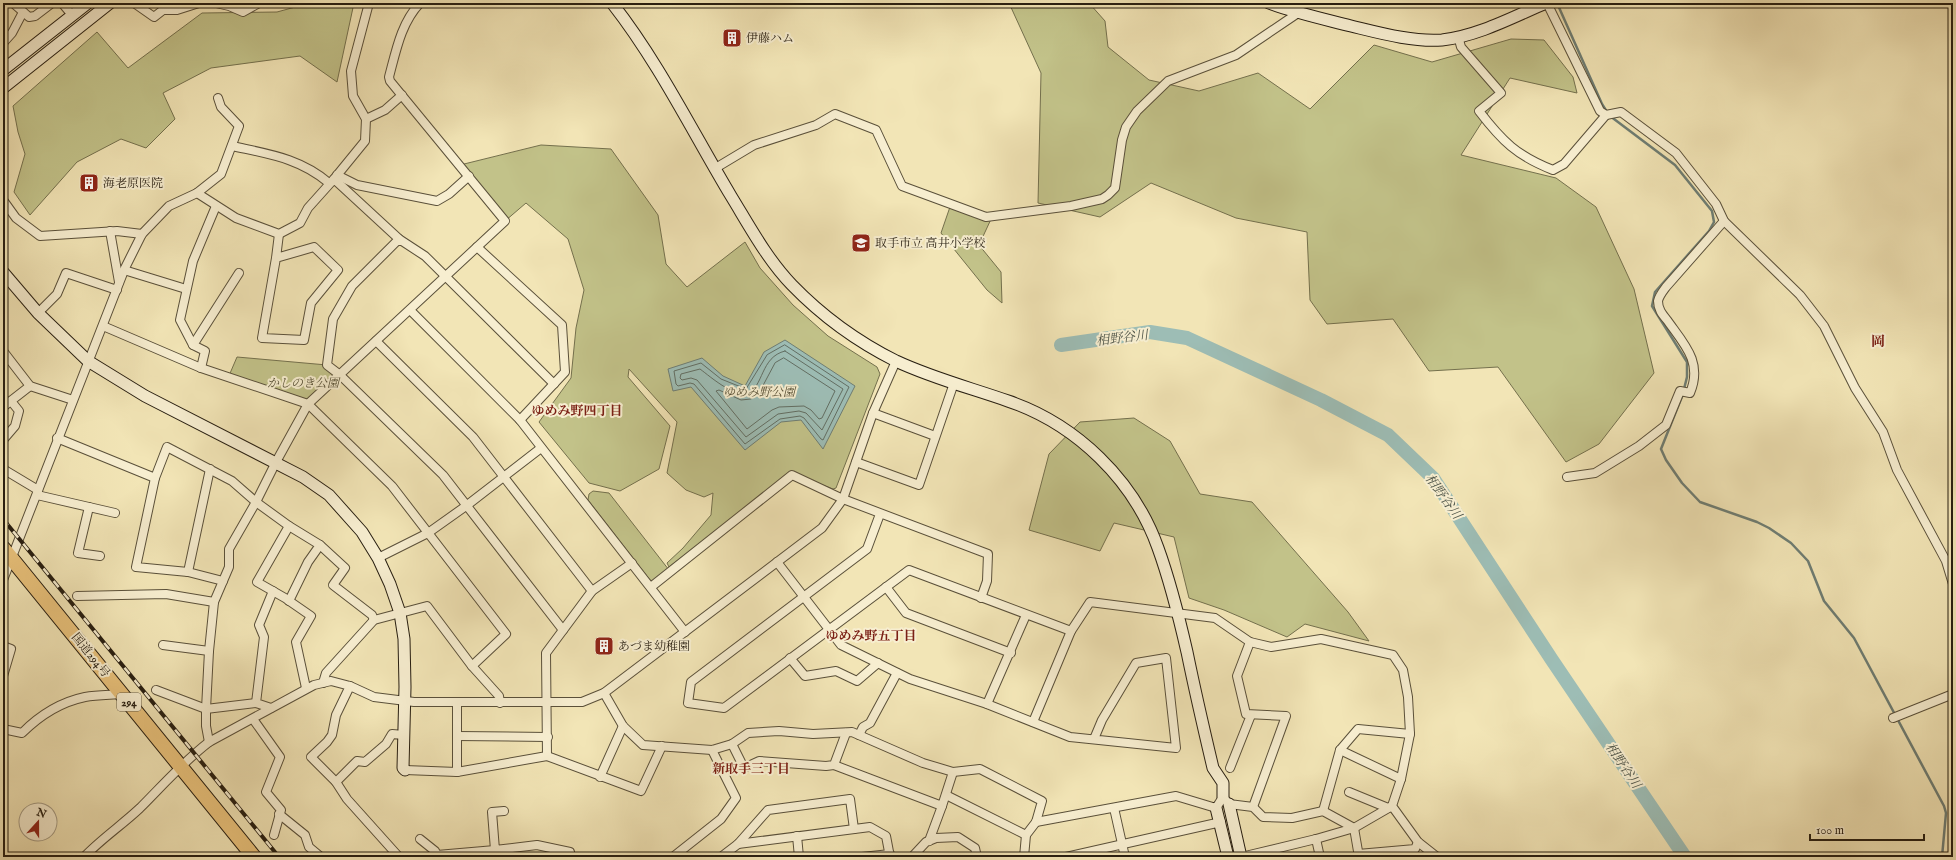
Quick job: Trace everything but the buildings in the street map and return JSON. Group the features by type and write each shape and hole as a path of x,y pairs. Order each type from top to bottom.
{"highway":[{"name":"国道294号","path":"7,553 254,857"}],"street":[{"path":"13,3 29,17 35,16 52,3"},
{"path":"62,3 72,15"},
{"path":"3,70 88,3"},
{"path":"3,88 110,3"},
{"path":"134,3 154,17 163,10 177,10 200,3"},
{"path":"216,3 229,6 243,12 259,3"},
{"path":"285,3 294,3"},
{"path":"197,193 236,218 279,234 300,223 308,208 365,141 366,119 354,96 351,71 369,3"},
{"path":"209,742 206,726 206,709 209,651 214,602 229,567 229,549 256,502 308,404 505,221 390,81 389,77 407,19 420,3"},
{"path":"612,3 632,28 679,103 714,168 766,255 792,285 825,316 857,339 896,361 954,383 1012,402 1045,417 1075,437 1102,460 1124,484 1142,513 1158,546 1178,614 1213,768 1223,783 1226,801 1241,857 1316,840 1354,828 1390,807 1401,779 1410,734 1408,697 1403,670 1393,655 1321,639 1271,647 1250,642 1215,618 1178,614 1090,602 1070,631 1033,722"},
{"path":"1269,3 1298,8 1390,35 1434,39 1477,32 1546,3 1600,111 1609,115"},
{"path":"714,168 754,145 816,125 835,114 876,130 902,186 986,217 1071,206 1102,199 1115,188 1122,140 1126,127 1137,111 1168,81 1236,55 1298,8"},
{"path":"3,43 12,33 23,12"},
{"path":"1458,36 1461,47 1501,93 1479,111 1497,135 1516,151 1536,163 1553,170 1564,164 1609,115 1621,112 1676,154 1716,204 1724,221 1800,295 1824,326 1855,388 1883,432 1897,470 1946,560 1953,584"},
{"path":"366,119 385,110 402,96"},
{"path":"3,580 7,553 38,493 57,438 103,326 124,270 142,234 169,206 197,193 221,174 239,126 221,107 218,98"},
{"path":"232,146 286,158 334,179 437,201 449,194 469,176"},
{"path":"334,179 399,239 426,256 554,384"},
{"path":"3,200 16,218 40,236 110,231 142,234"},
{"path":"201,368 205,352 193,345 180,320 193,261 216,206"},
{"path":"1567,476 1596,474 1639,446 1666,425 1680,391 1690,393 1694,382 1694,365 1690,353 1659,309 1658,299 1666,287 1724,221"},
{"path":"110,231 118,286"},
{"path":"276,258 314,247 338,270 311,303 304,340 262,338 279,234"},
{"path":"399,239 352,286 333,319 327,365 340,375 443,475 563,630"},
{"path":"477,247 562,325 565,372 520,420"},
{"path":"124,270 186,289"},
{"path":"3,272 38,313 88,361 145,396 303,477 328,495 362,532 378,558 390,584 400,613 404,639 406,701 403,768 405,770 457,772 547,756 641,791 662,746"},
{"path":"38,313 56,294 66,273 118,286"},
{"path":"193,345 239,273"},
{"path":"410,310 520,420 651,587 684,632"},
{"path":"103,326 201,368 308,404 392,486 506,634 472,666"},
{"path":"376,341 473,436 592,591"},
{"path":"3,351 30,386 73,400"},
{"path":"84,857 95,845 139,808 180,765 209,742 253,719 306,688 323,682 331,681 350,686 367,696 406,701 582,702 604,693 822,528 843,499 873,413 896,361"},
{"path":"856,462 919,485 954,383"},
{"path":"3,407 30,386"},
{"path":"3,440 15,426 19,411 11,401"},
{"path":"873,413 936,436"},
{"path":"57,438 155,478"},
{"path":"223,581 188,572 136,567 155,478 167,447 232,481 256,502 320,545 345,568 333,585 372,615 374,620"},
{"path":"378,558 428,533 466,506 541,448"},
{"path":"3,469 38,493 115,513"},
{"path":"188,572 210,469"},
{"path":"651,587 792,475 843,499 880,514 988,554 987,581 981,598"},
{"path":"89,507 78,553 100,556"},
{"path":"880,514 867,549 691,682 688,703 724,708 909,570 1070,631"},
{"path":"290,526 257,582 311,616 296,642 306,688"},
{"path":"289,601 308,562 320,545"},
{"path":"777,562 841,645 910,679 987,704 1070,737 1176,748 1166,658 1136,663 1102,720 1094,739"},
{"path":"547,756 546,653 592,591 632,563"},
{"path":"886,587 906,613 1011,653"},
{"path":"256,703 264,637 259,625 273,591"},
{"path":"77,596 166,594 214,602"},
{"path":"323,682 326,673 374,620 427,606 472,666 499,696 500,702"},
{"path":"987,704 1011,653 1026,615"},
{"path":"1250,642 1237,676 1246,714 1286,716 1253,807"},
{"path":"163,645 209,651"},
{"path":"3,646 11,649 3,676"},
{"path":"790,658 805,676 836,672 857,681 878,663"},
{"path":"859,734 863,727 870,723 897,673"},
{"path":"350,686 336,716 332,735 327,742 311,757 336,782 347,800 399,857"},
{"path":"156,690 206,709 256,703 271,708"},
{"path":"604,693 623,726 643,745 712,750 732,744 748,733 779,731 813,734 852,732 923,763 953,772 980,769 1042,800 1036,822 1026,835 1024,857"},
{"path":"3,730 22,733 38,718 84,697 122,694"},
{"path":"1896,717 1953,694"},
{"path":"457,702 457,772"},
{"path":"1230,768 1251,715"},
{"path":"253,719 280,756 266,792 281,810 274,835"},
{"path":"600,777 623,726"},
{"path":"1323,811 1340,750 1358,729 1410,734"},
{"path":"834,764 846,733"},
{"path":"336,782 357,761 365,762 386,744 392,734 404,735"},
{"path":"457,736 548,737"},
{"path":"732,744 744,768 759,761 826,766 834,764 942,806"},
{"path":"673,857 721,820 736,798 712,750"},
{"path":"1340,750 1401,779"},
{"path":"930,840 953,772"},
{"path":"1349,792 1390,807 1418,842 1437,857"},
{"path":"946,795 1026,835"},
{"path":"1036,822 1176,796 1216,808"},
{"path":"721,857 738,844 768,810 850,799 854,829"},
{"path":"1216,808 1226,801 1253,807 1263,817 1292,818 1323,811 1354,828"},
{"path":"1114,808 1125,857"},
{"path":"1216,808 1221,822 1228,857"},
{"path":"495,850 492,812 504,811"},
{"path":"279,814 305,835 309,847 321,857"},
{"path":"1066,857 1221,822"},
{"path":"738,844 870,827 886,836 890,855 862,857"},
{"path":"1354,828 1358,856 1415,849 1418,842"},
{"path":"797,836 799,857"},
{"path":"912,857 926,842 930,840 936,838 958,837 975,848 977,857"},
{"path":"420,839 437,854"},
{"path":"1316,840 1320,857"},
{"path":"428,857 437,854 495,850 537,845 570,852 571,857"},
{"path":"1279,848 1281,857"}],"green space":[{"path":"310,3 354,3 337,82 300,56 211,68 163,93 175,119 146,148 121,139 77,162 30,215 14,192 25,154 18,132 13,106 97,32 128,68 202,13 277,12"},
{"path":"1009,3 1089,3 1105,21 1108,47 1149,80 1199,91 1258,73 1310,109 1374,45 1432,62 1511,39 1544,40 1573,77 1577,93 1510,78 1461,155 1556,178 1596,207 1634,289 1654,373 1599,444 1566,462 1498,367 1429,371 1393,319 1327,324 1310,300 1307,232 1236,218 1151,183 1100,217 1038,203 1041,73"},
{"name":"ゆめみ野公園","path":"541,145 611,149 658,215 666,264 687,287 745,242 760,268 793,305 828,336 877,367 880,374 836,488 833,489 791,473 669,567 667,563 683,548 711,515 713,493 704,497 686,490 667,473 677,422 629,369 628,377 670,426 659,469 620,491 589,483 539,422 571,378 576,328 584,290 568,239 526,203 505,221 460,165"},
{"path":"951,204 992,217 979,245 1001,272 1002,303 987,290 941,233"},
{"name":"かしのき公園","path":"237,357 327,365 340,375 308,404 228,378"},
{"path":"1134,418 1170,441 1200,494 1252,502 1348,612 1369,641 1305,624 1287,637 1224,610 1189,598 1174,537 1114,523 1100,551 1029,530 1049,454 1080,422"},
{"path":"593,491 609,493 669,570 653,581 650,580 588,500 589,494"}],"water":[{"path":"785,340 855,386 823,449 801,420 781,422 745,450 691,387 673,391 668,369 702,358 723,376 745,386 764,352"}],"waterway":[{"path":"1557,3 1602,104 1607,112"},
{"path":"1610,116 1675,165 1712,211 1714,222 1709,231 1655,292 1652,306 1687,362 1687,377 1684,389"},
{"name":"相野谷川","path":"1061,345 1150,332 1187,338 1321,400 1388,435 1433,478 1552,660 1685,857"},
{"path":"1683,394 1661,449 1666,460 1682,483 1700,502 1757,522 1769,528 1791,543 1808,561 1824,601 1854,638 1944,806 1946,813 1942,857"}],"railway":[{"path":"3,519 279,857"}],"place":[{"name":"伊藤ハム","path":"732,38"},
{"name":"海老原医院","path":"89,183"},
{"name":"取手市立 高井小学校","path":"861,243"},
{"name":"あづま幼稚園","path":"604,646"}],"district":[{"name":"岡","path":"1878,341"},
{"name":"ゆめみ野四丁目","path":"577,410"},
{"name":"ゆめみ野五丁目","path":"871,635"},
{"name":"新取手三丁目","path":"751,768"}]}
